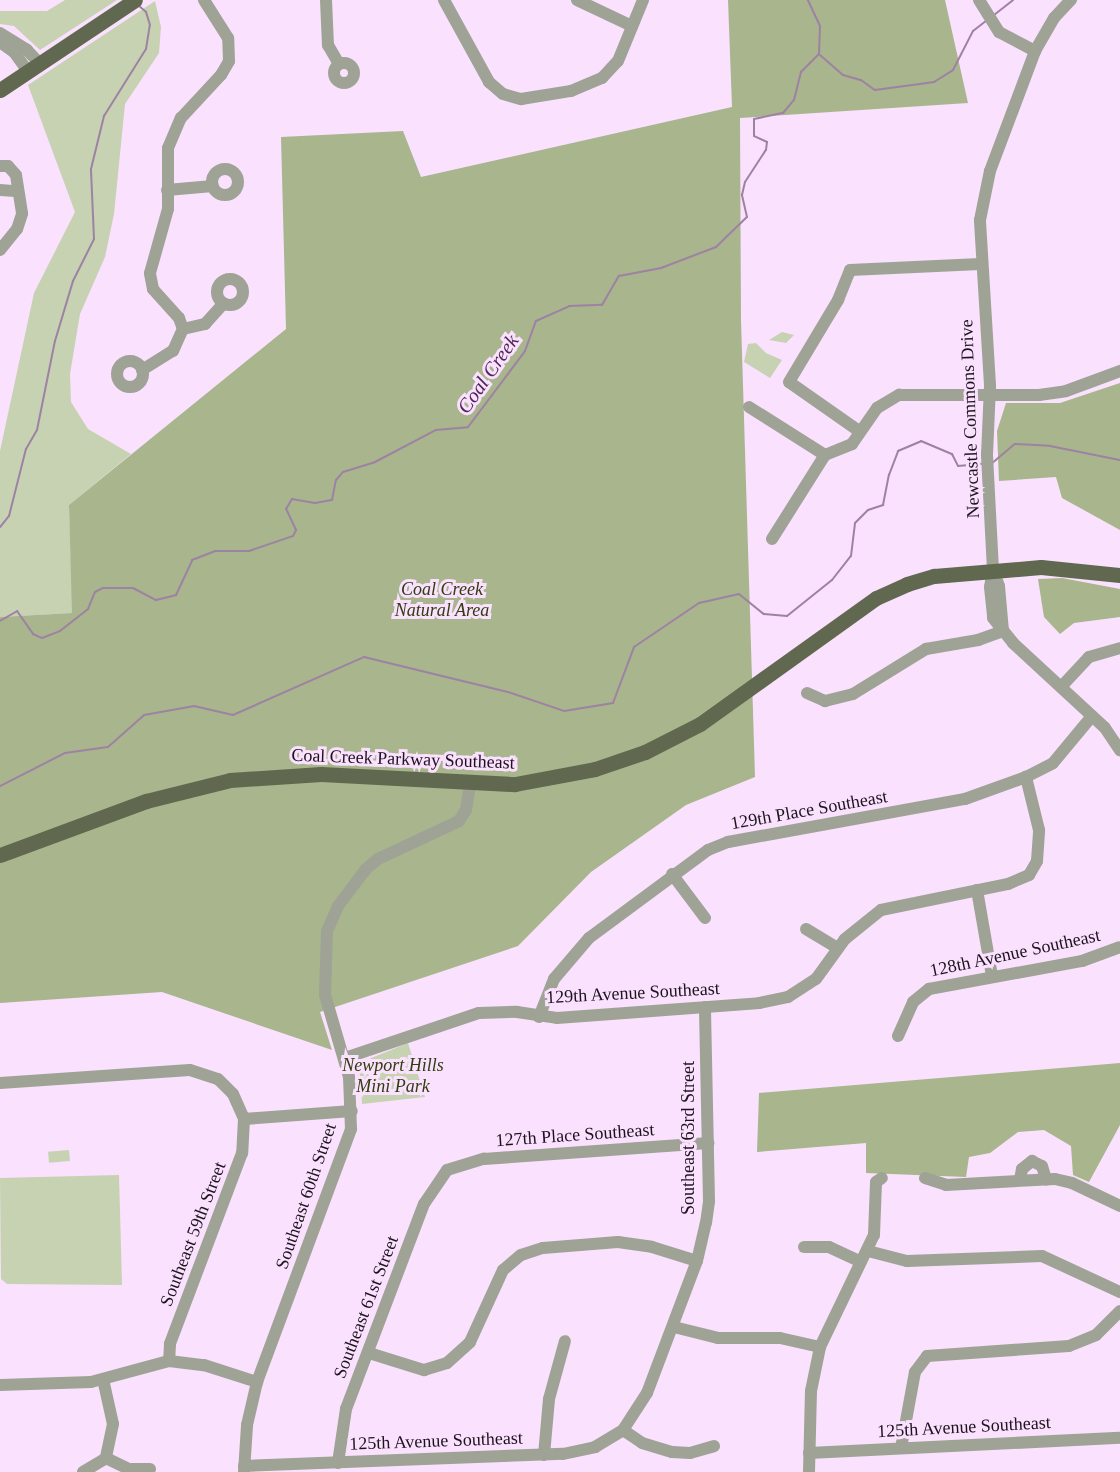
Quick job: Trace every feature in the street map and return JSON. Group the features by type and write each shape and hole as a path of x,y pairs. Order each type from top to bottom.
{"main road":[{"path":"0,90 135,0"},
{"name":"Coal Creek Parkway Southeast","path":"0,855 146,801 230,780 321,774 470,784 538,782 595,769 645,752 700,724 887,592 934,576 993,570 1060,567 1120,575"}],"street":[{"path":"142,370 173,351 183,329 179,318 153,289 150,273 168,209 168,148 188,109 222,75 230,61 228,38 204,0"},
{"path":"326,0 328,45 339,64"},
{"path":"444,0 489,82 511,97 542,96 596,82 618,62 643,0"},
{"path":"577,0 632,26"},
{"path":"979,0 999,32 1035,51"},
{"name":"Newcastle Commons Drive","path":"1003,631 993,618 994,587 987,455 991,394 980,264 984,194 1035,51 1054,18 1071,0"},
{"path":"0,33 27,50 33,67"},
{"path":"0,42 33,67"},
{"path":"0,166 13,168 18,184 16,191 21,221 0,250"},
{"path":"167,190 213,186"},
{"path":"0,190 16,191"},
{"path":"859,431 789,382 838,300 850,270 980,264"},
{"path":"183,329 205,324 224,303"},
{"path":"772,539 825,455 852,444 877,408 899,395 1066,391 1120,370"},
{"path":"749,407 825,455"},
{"path":"807,693 825,700 853,694 926,649 978,640 1003,631 1092,716 1120,750"},
{"path":"1060,687 1089,657 1120,648"},
{"name":"129th Place Southeast","path":"539,1017 554,979 589,938 672,874 728,842 932,808 1026,777 1061,756 1092,716"},
{"name":"129th Avenue Southeast","path":"345,1058 479,1013 539,1017 759,1004 798,993 825,970 838,948 859,925 881,910 1016,882 1034,868 1038,851 1038,815 1026,777"},
{"name":"Southeast 60th Street","path":"244,1469 247,1425 257,1382 344,1154 352,1111 345,1058 327,1010 323,980 324,943 332,919 358,878 378,859 459,821 466,810 470,784"},
{"path":"672,874 705,918"},
{"path":"977,890 992,976"},
{"path":"806,929 838,948"},
{"name":"128th Avenue Southeast","path":"898,1036 918,996 929,989 1083,961 1120,947"},
{"name":"Southeast 63rd Street","path":"623,1430 647,1393 674,1327 697,1261 709,1201 705,1007"},
{"path":"0,1083 201,1071 226,1086 244,1119 352,1111"},
{"name":"Southeast 59th Street","path":"169,1361 170,1344 242,1153 244,1119"},
{"name":"127th Place Southeast","path":"447,1170 484,1159 708,1143"},
{"path":"1020,1180 1022,1169 1032,1161 1042,1166 1046,1179"},
{"name":"Southeast 61st Street","path":"338,1463 341,1423 424,1203 447,1170"},
{"path":"809,1472 811,1391 820,1347 839,1301 864,1257 875,1226 876,1182 882,1178"},
{"path":"925,1178 946,1185 1046,1179 1072,1183 1120,1206"},
{"path":"369,1353 424,1370 447,1363 466,1349 495,1281 512,1262 543,1248 618,1242 652,1247 697,1261"},
{"path":"804,1247 829,1247 864,1257 907,1261 1042,1256 1120,1292"},
{"path":"901,1448 912,1382 922,1359 940,1353 1069,1346 1096,1335 1120,1311"},
{"path":"674,1327 718,1338 780,1338 820,1347"},
{"path":"544,1455 549,1399 565,1341"},
{"path":"0,1385 103,1379 135,1367 169,1361 204,1365 257,1382"},
{"path":"83,1472 106,1458 113,1424 103,1379"},
{"path":"623,1430 642,1443 672,1452 690,1453 714,1446"},
{"name":"125th Avenue Southeast","path":"244,1469 577,1453 610,1440 623,1430"},
{"name":"125th Avenue Southeast","path":"809,1453 1120,1438"},
{"path":"106,1458 129,1469 150,1469"}],"green space":[{"path":"65,0 117,0 40,50 14,26 0,24 0,11 47,11"},
{"name":"Coal Creek Natural Area","path":"728,0 945,0 968,103 740,118 741,320 755,777 686,805 591,872 518,946 320,1012 332,1050 162,992 0,1003 0,617 72,613 69,505 286,329 281,137 403,131 421,177 732,107"},
{"path":"155,1 161,27 159,53 125,104 114,214 105,257 80,314 70,374 71,402 88,429 131,454 69,505 73,613 0,617 0,451 34,293 75,212 28,85"},
{"path":"782,332 794,335 786,343 769,340"},
{"path":"756,343 766,353 782,360 770,378 744,362 748,344"},
{"path":"1120,383 1120,530 1062,498 1056,477 999,481 997,431 1006,403 1060,403"},
{"path":"1062,578 1120,589 1120,617 1074,623 1060,634 1044,617 1038,579"},
{"name":"Newport Hills Mini Park","path":"408,1043 425,1097 362,1104 359,1063"},
{"path":"1120,1063 1120,1125 1089,1182 1073,1175 1071,1146 1044,1130 1018,1132 990,1153 969,1157 966,1177 866,1173 866,1143 757,1152 759,1093"},
{"path":"69,1150 70,1161 49,1163 48,1152"},
{"path":"119,1175 122,1285 7,1284 1,1279 0,1178"}],"waterway":[{"name":"Coal Creek","path":"0,621 17,611 33,634 42,638 60,631 88,609 95,592 103,588 133,588 156,600 176,595 192,560 215,551 249,551 293,536 296,530 286,509 292,499 315,503 332,500 336,480 343,472 375,462 436,430 468,427 525,351 536,321 569,306 602,305 619,276 661,268 716,247 747,217 742,195 745,182 766,150 767,142 754,136 754,119 783,113 794,100 801,72 819,54 820,26 808,0"},
{"path":"994,15 1013,0"},
{"path":"0,527 9,516 26,449 37,430 55,341 73,281 94,239 91,169 104,116 146,49 150,25 146,12 139,6"},
{"path":"820,55 843,75 861,80 875,90 934,82 953,70 973,31 987,20"},
{"path":"0,786 65,753 108,747 144,715 194,706 233,715 364,657 508,692 564,711 613,703 634,647 699,603 739,594 764,614 787,616 832,580 851,556 855,523 868,510 883,505 889,475 898,451 921,441 952,454 958,466 983,464"},
{"path":"991,464 1015,444 1050,446 1120,460"}]}
